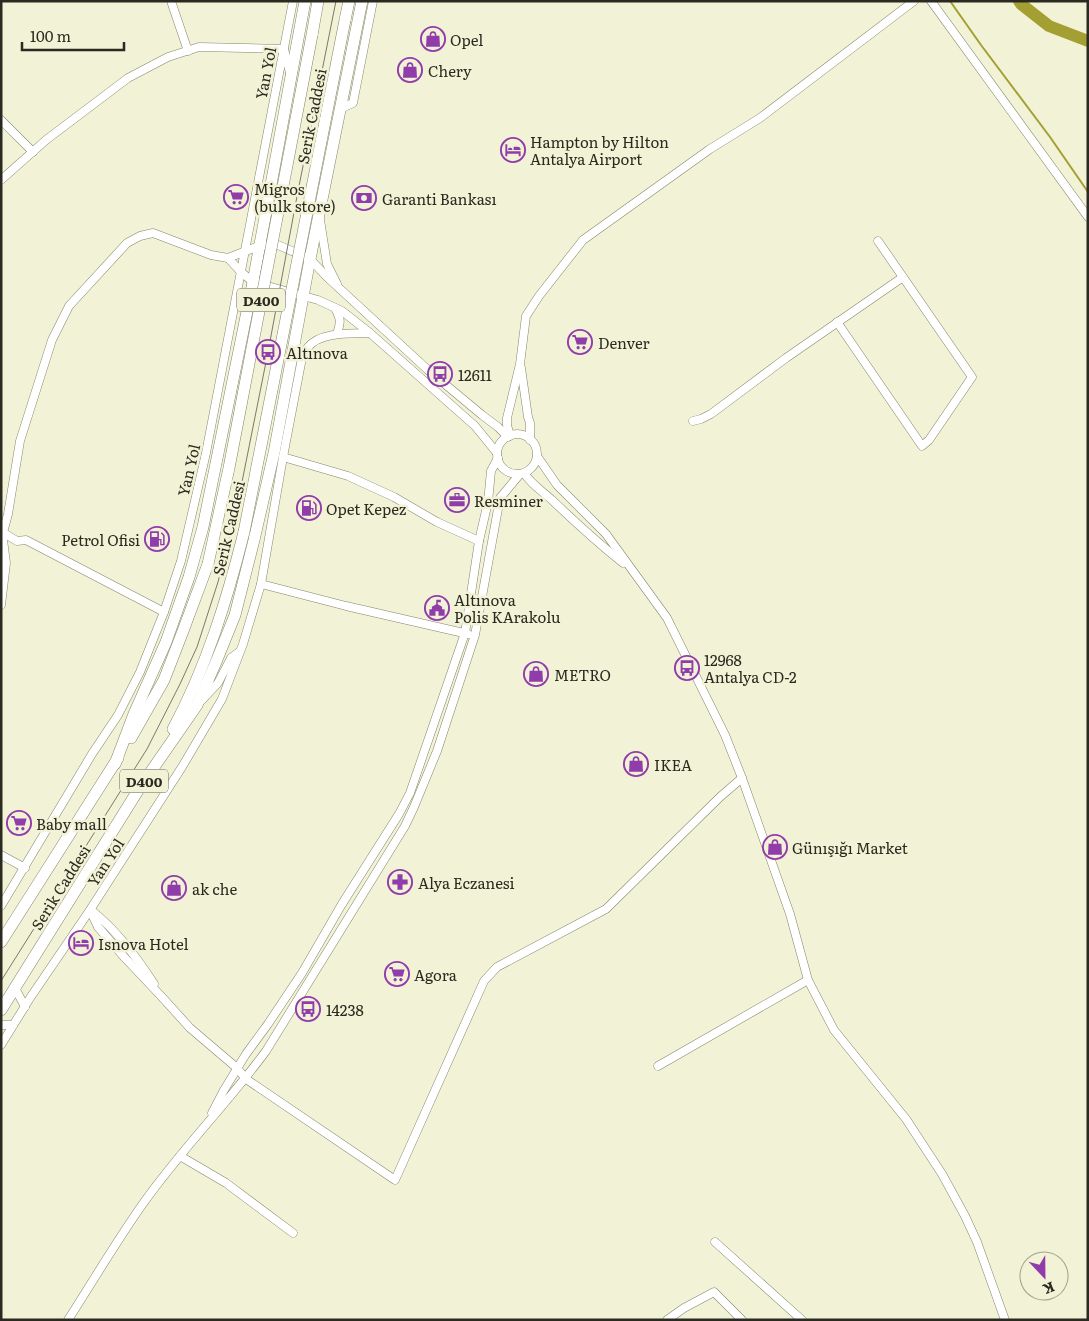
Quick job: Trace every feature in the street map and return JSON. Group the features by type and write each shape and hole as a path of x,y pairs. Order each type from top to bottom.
{"highway":[{"path":"115,764 134,714 166,642 189,576 203,527 253,282 305,1"},
{"name":"Serik Caddesi","path":"1,942 115,764 164,680 208,564 229,468 318,1"},
{"name":"Serik Caddesi","path":"1,1010 143,783 177,721 218,624 232,582 244,532 349,1"},
{"path":"143,783 197,705 235,615 278,430 362,1"}],"street":[{"path":"171,1 188,50"},
{"name":"Yan Yol","path":"1,906 26,868 92,754 118,715 140,672 164,612 181,561 206,453 293,1"},
{"path":"340,109 353,103 373,1"},
{"path":"509,437 507,418 520,364 526,316 539,296 583,240 710,149 760,118 914,1"},
{"path":"931,1 1088,217"},
{"path":"1,180 46,140 128,78 168,57 199,47 284,49 291,77"},
{"path":"1,120 33,152"},
{"path":"319,214 327,264 338,288"},
{"path":"1,605 6,563 2,533 8,514 20,441 52,340 69,306 127,243 140,236 153,233 211,255 228,258 259,246 278,245 310,259 338,288 428,370 509,437"},
{"path":"837,322 922,446 929,440 972,377 878,241"},
{"path":"228,258 253,282 318,300 342,311 475,426 498,455 500,464 508,472 514,474 522,473 530,469 535,463 537,456"},
{"path":"693,421 711,414 786,358 903,277"},
{"path":"335,308 340,319 337,334"},
{"name":"Yan Yol","path":"1,1044 186,762 222,699 243,644 261,584 302,358 308,347 317,340 337,334 370,334"},
{"path":"520,364 530,423 530,440"},
{"path":"278,430 283,457 348,476 394,497 438,522 479,541"},
{"path":"205,1126 237,1068 302,973 410,793 465,633 479,541 488,502 491,471 501,444 509,437 521,435 530,440 535,447 537,456 557,485 606,534 667,618 722,728 742,778 790,914 808,980 834,1030 906,1119 942,1174 966,1216 1006,1320"},
{"path":"522,473 592,539 631,569"},
{"path":"68,1320 142,1204 266,1051 405,826 437,750 475,635 500,498 522,473"},
{"path":"2,533 18,541 26,540 164,612"},
{"path":"261,584 346,606 475,635"},
{"path":"197,705 218,682 231,658 240,651"},
{"path":"90,910 98,927 190,1028 246,1078 395,1180 484,981 497,967 606,909 720,797 742,778"},
{"path":"1,855 26,868"},
{"path":"658,1066 808,980"},
{"path":"15,988 25,1007"},
{"path":"1,1025 13,1025"},
{"path":"180,1156 226,1183 293,1233"},
{"path":"715,1242 800,1319"},
{"path":"666,1320 714,1292 742,1320"}],"waterway":[{"path":"950,1 1088,192"},
{"path":"1019,1 1049,26 1088,41"}],"tram line":[{"path":"1,981 147,749 197,647 218,582 235,517 336,1"}],"place":[{"name":"Opel","path":"433,39"},
{"name":"Chery","path":"410,70"},
{"name":"Hampton by Hilton Antalya Airport","path":"513,150"},
{"name":"Migros (bulk store)","path":"236,197"},
{"name":"Garanti Bankası","path":"364,198"},
{"name":"Denver","path":"580,342"},
{"name":"Altınova","path":"268,352"},
{"name":"12611","path":"440,374"},
{"name":"Resminer","path":"457,500"},
{"name":"Opet Kepez","path":"309,508"},
{"name":"Petrol Ofisi","path":"157,539"},
{"name":"Altınova Polis KArakolu","path":"437,608"},
{"name":"12968 Antalya CD-2","path":"687,668"},
{"name":"METRO","path":"536,674"},
{"name":"IKEA","path":"636,764"},
{"name":"Baby mall","path":"19,823"},
{"name":"Günışığı Market","path":"775,847"},
{"name":"Alya Eczanesi","path":"400,882"},
{"name":"ak che","path":"174,888"},
{"name":"Isnova Hotel","path":"81,943"},
{"name":"Agora","path":"397,974"},
{"name":"14238","path":"308,1009"}]}
